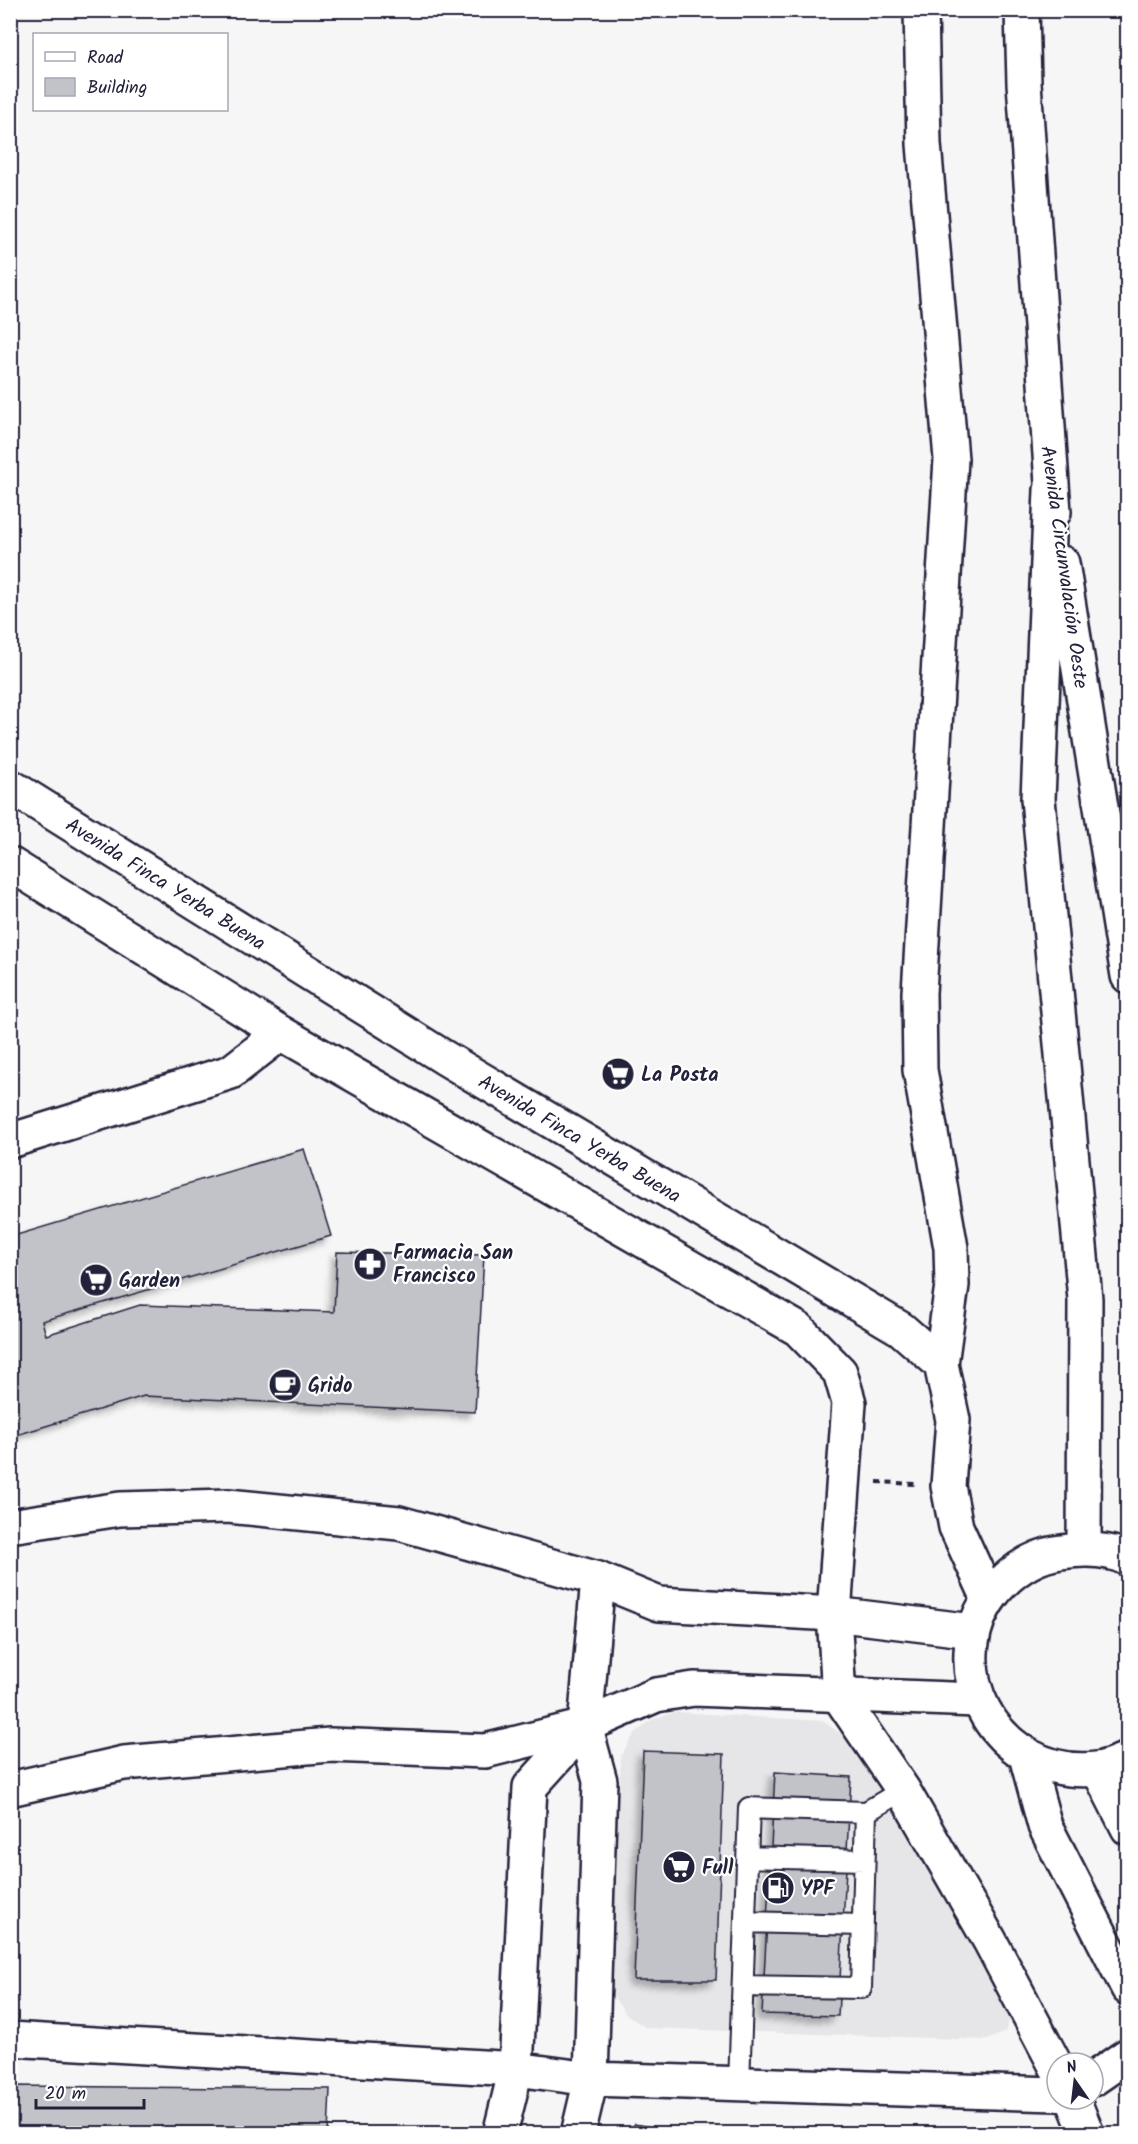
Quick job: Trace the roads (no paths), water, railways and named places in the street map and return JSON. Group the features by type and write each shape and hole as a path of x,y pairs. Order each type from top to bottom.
{"main road":[{"path":"921,10 924,144 951,459 919,993 920,1070 951,1248 952,1285 941,1364 953,1420 948,1486 956,1527 988,1597"},
{"name":"Avenida Circunvalación Oeste","path":"1022,10 1051,490 1128,976"},
{"path":"1051,490 1038,799 1085,1299 1084,1548"},
{"name":"Avenida Finca Yerba Buena","path":"10,786 445,1058 901,1329 941,1364"},
{"path":"10,864 281,1033 798,1329 840,1372 849,1403 834,1614 839,1696 903,1790 990,1941 1048,2051"},
{"path":"10,1141 231,1072 281,1033"},
{"path":"10,1526 120,1509 228,1506 399,1523 598,1579 659,1604 834,1614 973,1631"},
{"path":"1128,1559 1084,1548 1047,1554 1014,1571 988,1597 973,1631 970,1667 977,1700 998,1733 1026,1756 1061,1768 1113,1764 1128,1828"},
{"path":"578,2133 591,2079 600,1781 585,1726 598,1579"},
{"path":"10,1789 124,1763 330,1745 485,1750 585,1726 656,1695 694,1689 977,1700"},
{"path":"501,2133 516,2068 530,1787 585,1726"},
{"path":"1026,1756 1045,1826 1128,1988"},
{"path":"10,2039 516,2068 591,2079 1045,2094"},
{"path":"1105,2071 1128,2055"},
{"path":"1078,2111 1087,2133"}],"lane":[{"path":"739,2084 749,1808 866,1812 903,1790"},
{"path":"743,1986 861,1988 866,1812"},
{"path":"748,1857 864,1860"},
{"path":"746,1922 863,1925"}],"place":[{"name":"La Posta","path":"618,1074"},
{"name":"Farmacia San Francisco","path":"370,1264"},
{"name":"Garden","path":"96,1280"},
{"name":"Grido","path":"285,1385"},
{"name":"Full","path":"679,1867"},
{"name":"YPF","path":"778,1888"}]}
